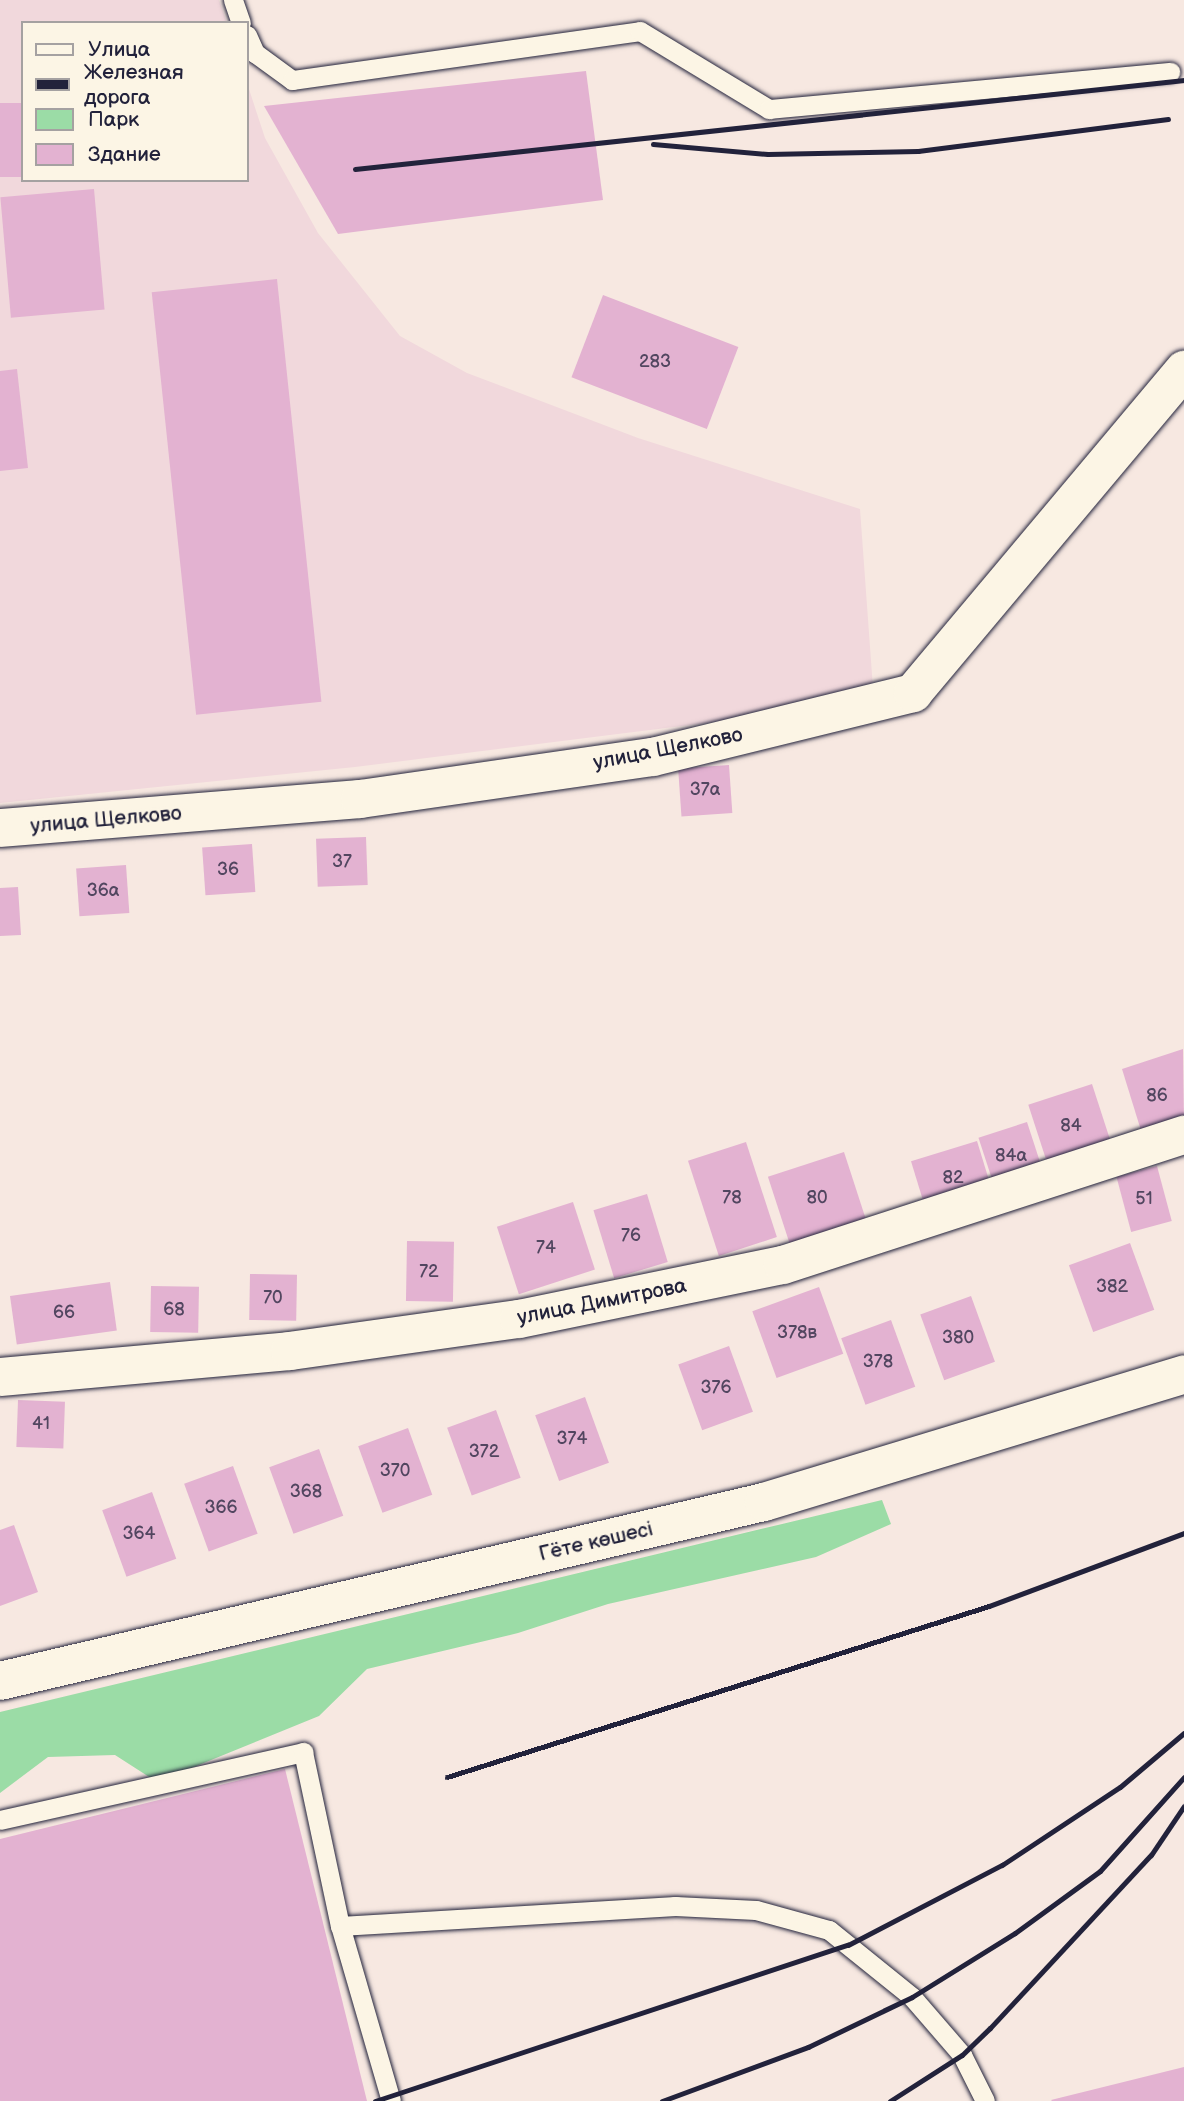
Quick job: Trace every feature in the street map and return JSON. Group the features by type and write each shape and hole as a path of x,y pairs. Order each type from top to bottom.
{"street":[{"name":"улица Щелково","path":"0,828 360,799 653,757 913,693 1184,370"},
{"name":"улица Димитрова","path":"0,1377 290,1352 478,1325 770,1268 1184,1135"},
{"name":"Гёте көшесі","path":"0,1681 764,1503 1184,1374"}],"lane":[{"path":"233,0 240,21"},
{"path":"248,37 255,53 292,80 640,31 769,109 1170,72"},
{"path":"0,1820 303,1752 340,1926 391,2101"},
{"path":"340,1926 675,1906 756,1910 829,1930 912,1997 962,2055 985,2101"}],"shaded area":[{"path":"0,0 219,0 226,21 21,21 21,182 248,182 248,86 265,138 318,233 400,336 467,373 638,438 860,509 874,702 355,767 0,803"}],"green space":[{"path":"882,1500 891,1524 816,1557 608,1604 518,1633 367,1669 319,1716 157,1782 115,1755 48,1757 0,1793 0,1712"}],"building":[{"path":"586,71 603,200 338,234 264,106"},
{"path":"0,103 21,103 21,177 0,177"},
{"path":"94,189 105,310 11,318 0,197"},
{"path":"277,279 321,702 196,715 152,292"},
{"path":"603,295 738,347 707,429 571,377"},
{"path":"17,369 28,468 0,471 0,371"},
{"path":"729,765 732,813 681,816 678,769"},
{"path":"366,837 368,885 318,887 316,839"},
{"path":"252,844 255,892 205,895 202,847"},
{"path":"126,865 129,913 79,916 76,868"},
{"path":"18,887 21,935 0,936 0,888"},
{"path":"1183,1049 1184,1124 1143,1137 1122,1069"},
{"path":"1092,1084 1113,1149 1049,1169 1028,1105"},
{"path":"1027,1122 1044,1175 996,1191 978,1138"},
{"path":"977,1141 994,1196 928,1216 911,1161"},
{"path":"746,1142 777,1237 719,1256 688,1161"},
{"path":"844,1152 866,1220 790,1244 768,1177"},
{"path":"1157,1166 1172,1221 1131,1232 1116,1177"},
{"path":"647,1194 668,1262 614,1278 593,1210"},
{"path":"573,1202 595,1270 519,1294 497,1227"},
{"path":"407,1241 454,1242 453,1302 406,1301"},
{"path":"1130,1243 1154,1310 1093,1332 1069,1265"},
{"path":"250,1274 297,1275 296,1321 249,1320"},
{"path":"110,1282 117,1331 17,1345 10,1296"},
{"path":"151,1286 199,1287 198,1333 150,1332"},
{"path":"819,1287 843,1354 777,1378 752,1311"},
{"path":"971,1296 995,1362 944,1380 920,1314"},
{"path":"891,1320 915,1387 865,1405 841,1338"},
{"path":"729,1346 753,1412 702,1430 678,1364"},
{"path":"585,1397 609,1463 559,1481 535,1415"},
{"path":"18,1400 65,1402 63,1449 16,1447"},
{"path":"496,1410 521,1478 472,1495 447,1428"},
{"path":"408,1428 432,1495 382,1513 358,1446"},
{"path":"319,1449 343,1516 293,1534 269,1467"},
{"path":"233,1466 258,1534 209,1551 184,1484"},
{"path":"152,1492 176,1559 126,1577 102,1510"},
{"path":"14,1525 38,1592 0,1606 0,1530"},
{"path":"285,1769 367,2101 0,2101 0,1839"},
{"path":"1184,2067 1184,2101 1051,2100"}],"railway":[{"path":"355,169 1184,80"},
{"path":"653,144 768,154 918,151 1168,119"},
{"path":"447,1777 989,1606 1184,1533"},
{"path":"375,2101 848,1945 1002,1865 1120,1787 1184,1733"},
{"path":"662,2101 808,2047 912,1997 1015,1933 1100,1871 1184,1777"},
{"path":"890,2101 962,2055 990,2028 1151,1855 1184,1806"}]}
